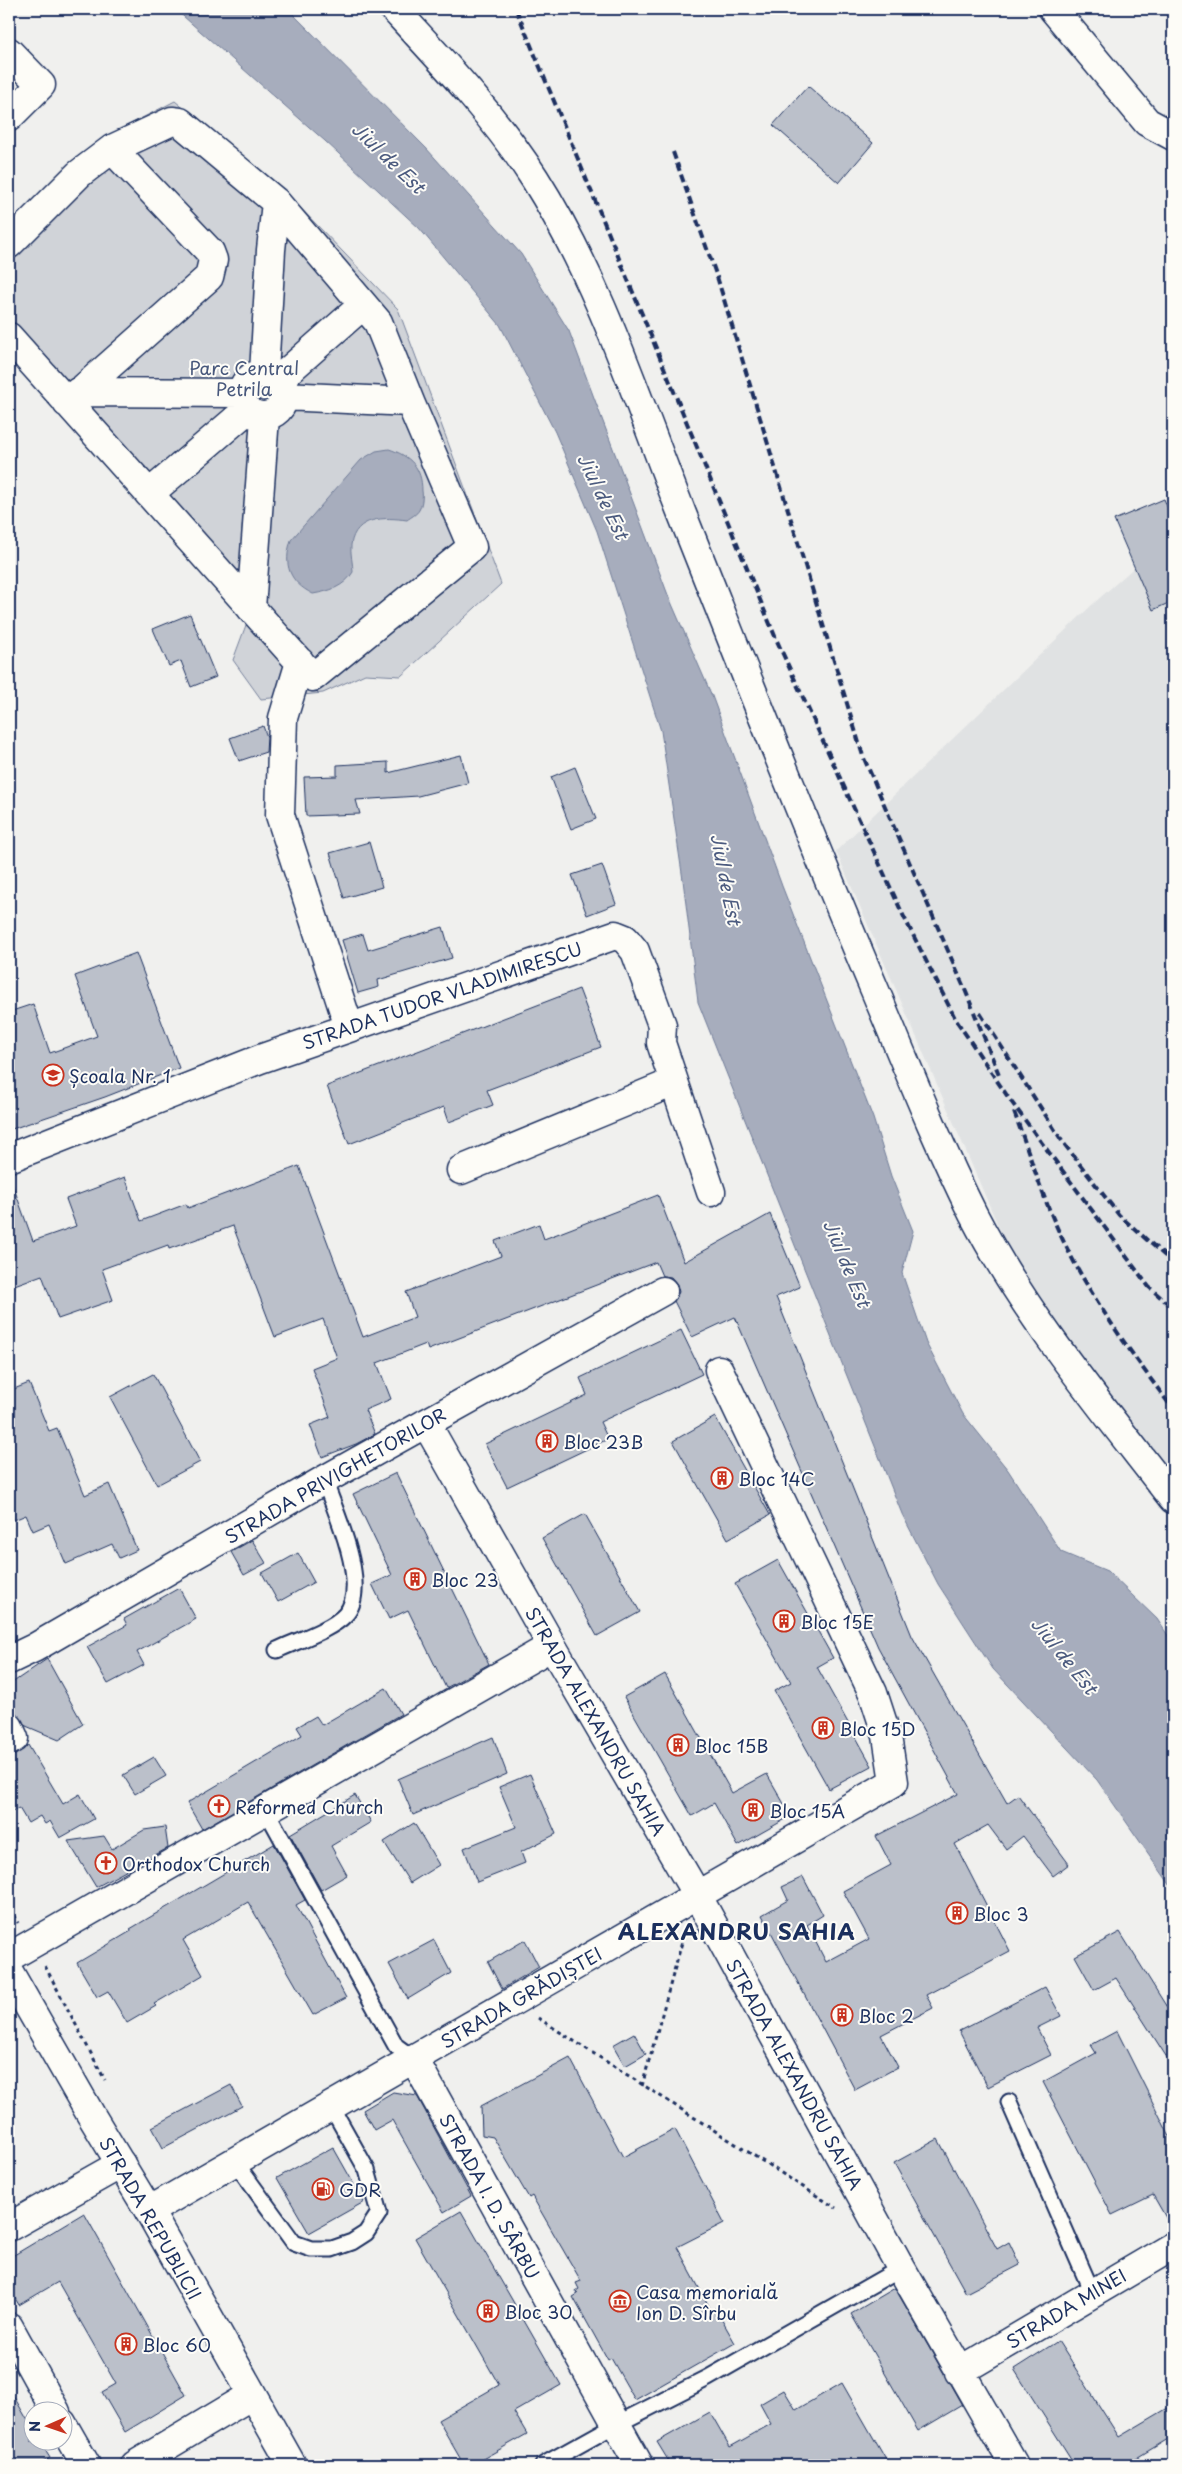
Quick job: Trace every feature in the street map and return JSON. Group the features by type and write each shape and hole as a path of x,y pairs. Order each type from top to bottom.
{"street":[{"path":"394,9 454,74 491,120 534,178 578,255 616,345 816,852 938,1139 974,1214 1010,1282 1060,1352 1173,1499"},
{"path":"1053,9 1147,122 1173,136"},
{"path":"9,52 41,84 9,117"},
{"path":"9,244 79,174 112,149 172,121 180,122 276,202 378,322 472,546 313,677 149,494 72,397 9,336"},
{"path":"72,397 209,277 213,260 210,252 112,149"},
{"path":"72,397 251,406 276,413 281,407 276,383 271,250 276,202"},
{"path":"276,383 363,305"},
{"path":"251,608 251,406 245,383 253,375 276,383 410,402"},
{"path":"149,494 251,406"},
{"path":"300,662 283,718 280,815 349,1027"},
{"name":"STRADA TUDOR VLADIMIRESCU","path":"9,1158 260,1059 615,935 625,940 635,951 662,1025 661,1043 710,1192"},
{"path":"461,1170 674,1082"},
{"name":"STRADA PRIVIGHETORILOR","path":"9,1660 34,1648 324,1480 662,1292"},
{"name":"STRADA GRĂDIȘTEI","path":"149,2211 894,1782 887,1736 873,1693 720,1370"},
{"name":"STRADA ALEXANDRU SAHIA","path":"426,1423 552,1646 697,1895 901,2268 1014,2465"},
{"path":"9,1957 552,1646"},
{"path":"9,1727 14,1738 9,1742"},
{"name":"STRADA REPUBLICII","path":"9,1972 149,2211 292,2465"},
{"name":"STRADA I. D. SÂRBU","path":"414,2059 615,2425 639,2465"},
{"path":"9,2227 121,2164"},
{"name":"STRADA MINEI","path":"960,2372 1092,2292 1173,2246"},
{"path":"9,2327 50,2402"},
{"path":"135,2465 252,2395"},
{"path":"72,2440 86,2465"}],"lane":[{"path":"277,1650 338,1621 347,1614 353,1599 352,1563 324,1480"},
{"path":"266,1810 396,2046 414,2059"},
{"path":"1010,2102 1092,2292"},
{"path":"235,2162 294,2243 311,2249 332,2249 352,2242 366,2233 379,2213 367,2170 331,2106"},
{"path":"543,2465 615,2425 708,2378 901,2268"}],"path":[{"path":"642,2086 684,1934"},
{"path":"512,2002 840,2210"}],"shaded area":[{"path":"1173,533 1173,1479 1075,1355 1016,1267 836,851 1094,603"}],"green space":[{"name":"Parc Central Petrila","path":"175,101 289,196 398,309 501,584 401,676 365,674 323,693 261,699 233,660 249,617 9,353 9,231 109,135"}],"water":[{"name":"Jiul de Est","path":"175,9 288,9 426,148 521,254 569,331 668,595 712,696 782,886 873,1118 891,1176 913,1231 902,1273 926,1343 963,1414 1008,1470 1061,1552 1107,1571 1157,1619 1173,1643 1173,1889 1097,1780 993,1669 938,1584 902,1514 698,1002 683,880 661,731 597,531 555,432 500,325 419,228 325,141"},
{"path":"389,449 409,459 420,475 422,503 419,510 407,520 372,520 358,528 351,545 353,572 336,588 313,594 298,584 290,572 288,557 291,540 361,460 376,451"}],"building":[{"path":"808,86 873,143 839,183 773,125"},
{"path":"1164,499 1173,521 1173,601 1153,610 1114,520"},
{"path":"190,614 216,677 191,687 181,661 169,666 153,629"},
{"path":"263,726 267,737 266,752 239,761 230,738"},
{"path":"461,755 468,783 418,796 356,800 360,814 306,816 304,777 337,776 337,765 388,762 388,773"},
{"path":"575,767 596,819 571,829 551,777"},
{"path":"369,842 382,887 344,898 330,853"},
{"path":"602,865 616,904 587,915 572,875"},
{"path":"443,927 452,958 378,980 379,987 358,993 342,940 363,934 368,950"},
{"path":"136,953 179,1068 105,1097 9,1130 9,1012 33,1004 50,1053 97,1036 75,976"},
{"path":"579,989 601,1047 487,1090 493,1105 449,1122 444,1107 349,1144 327,1086"},
{"path":"299,1166 363,1337 415,1317 406,1292 501,1256 495,1241 539,1224 544,1239 658,1195 684,1262 770,1214 800,1287 776,1297 912,1636 1007,1803 1018,1795 1069,1864 1053,1876 1023,1836 1006,1849 988,1825 955,1844 1010,1951 926,1995 933,2008 881,2035 898,2067 855,2090 762,1915 788,1900 782,1887 803,1877 823,1915 807,1925 826,1962 869,1939 843,1891 891,1865 876,1836 958,1794 878,1647 735,1317 692,1337 674,1301 679,1292 677,1284 671,1277 662,1276 656,1262 428,1350 426,1344 377,1363 391,1399 365,1410 375,1434 356,1444 322,1457 310,1425 330,1417 312,1368 337,1358 323,1319 275,1337 233,1226 169,1249 168,1245 102,1269 113,1300 58,1319 42,1275 9,1287 9,1181 11,1180 33,1241 76,1226 66,1199 125,1177 141,1221 186,1204 188,1208"},
{"path":"681,1330 702,1374 600,1422 608,1439 507,1487 485,1444 587,1395 580,1378"},
{"path":"153,1374 200,1462 157,1485 110,1397"},
{"path":"29,1383 49,1431 57,1428 85,1495 109,1484 137,1550 119,1558 112,1544 66,1564 49,1524 33,1531 26,1515 9,1522 9,1391"},
{"name":"Bloc 14C","path":"715,1417 770,1515 728,1539 673,1441"},
{"name":"Bloc 23","path":"396,1473 489,1664 446,1688 408,1610 389,1619 372,1584 392,1575 353,1494"},
{"path":"585,1514 640,1612 597,1636 542,1538"},
{"path":"252,1540 266,1563 244,1575 231,1552"},
{"path":"298,1553 314,1582 278,1602 262,1573"},
{"path":"778,1560 833,1658 817,1667 872,1766 829,1789 774,1691 791,1682 735,1584"},
{"path":"179,1588 196,1619 137,1652 144,1665 108,1684 87,1647 127,1625 124,1619"},
{"path":"47,1659 83,1724 59,1740 26,1726 18,1715 9,1710 9,1685"},
{"name":"Bloc 15B","path":"665,1674 732,1793 767,1774 791,1816 738,1846 714,1803 692,1816 624,1697"},
{"path":"386,1688 401,1714 202,1829 187,1803 302,1735 297,1727 316,1716 322,1725"},
{"path":"493,1737 507,1774 413,1815 398,1779"},
{"path":"28,1745 63,1804 80,1794 94,1819 60,1838 50,1821 45,1824 40,1816 28,1823 19,1808 9,1813 9,1757 17,1754"},
{"path":"154,1757 166,1776 135,1794 123,1775"},
{"path":"530,1774 556,1834 521,1852 525,1863 477,1882 464,1848 516,1827 499,1787"},
{"path":"355,1795 371,1822 331,1846 347,1875 321,1890 290,1834"},
{"path":"414,1823 439,1865 410,1883 384,1842"},
{"path":"165,1827 168,1848 96,1887 68,1841 104,1836 112,1849 144,1830"},
{"path":"274,1844 305,1900 296,1905 346,1998 313,2015 248,1902 183,1940 203,1975 154,2004 156,2006 127,2023 108,1991 97,1997 77,1963 131,1931 130,1929"},
{"path":"1120,1932 1173,2017 1173,2067 1116,1978 1094,1990 1075,1956"},
{"path":"434,1940 451,1973 408,1999 389,1964"},
{"path":"525,1940 539,1967 502,1989 488,1962"},
{"path":"1045,1987 1061,2016 1037,2028 1051,2055 988,2087 959,2031"},
{"path":"1117,2031 1173,2143 1173,2230 1153,2195 1112,2215 1043,2082 1096,2053 1091,2045"},
{"path":"634,2033 646,2054 625,2066 613,2045"},
{"path":"570,2058 623,2157 675,2129 724,2223 677,2247 711,2310 715,2308 735,2343 635,2400 611,2358 608,2360 573,2297 578,2294 576,2291 579,2289 576,2283 581,2281 532,2196 529,2198 493,2137 482,2135 481,2106"},
{"path":"231,2085 242,2106 163,2148 152,2127"},
{"path":"393,2092 417,2096 471,2196 444,2212 392,2120 374,2130 363,2110"},
{"path":"938,2139 997,2249 1009,2242 1020,2265 966,2293 894,2163"},
{"path":"333,2147 364,2202 309,2233 277,2178"},
{"name":"Bloc 30","path":"461,2211 561,2385 514,2412 527,2434 472,2465 464,2465 438,2420 499,2385 415,2238"},
{"name":"Bloc 60","path":"84,2213 186,2395 125,2432 102,2392 116,2384 58,2282 19,2305 9,2288 9,2258"},
{"path":"895,2288 962,2405 918,2431 851,2314"},
{"path":"1058,2341 1119,2437 1173,2405 1173,2436 1125,2465 1075,2465 1014,2369"},
{"path":"842,2383 889,2465 671,2465 657,2442 710,2412 730,2447 771,2424 760,2404 784,2390 796,2410"},
{"path":"9,2388 22,2411 22,2452 46,2452 50,2458 38,2465 9,2465"}],"railway":[{"path":"516,9 777,641 904,917 956,1020 1010,1100 1149,1287 1173,1308"},
{"path":"673,152 718,280 863,756 966,992 1000,1077"},
{"path":"980,1013 1062,1141 1119,1215 1173,1263"},
{"path":"1014,1112 1049,1209 1067,1248 1094,1296 1124,1342 1173,1409"}],"place":[{"name":"Școala Nr. 1","path":"53,1075"},
{"name":"Bloc 23B","path":"547,1441"},
{"name":"Bloc 14C","path":"722,1478"},
{"name":"Bloc 23","path":"415,1579"},
{"name":"Bloc 15E","path":"784,1621"},
{"name":"Bloc 15D","path":"823,1728"},
{"name":"Bloc 15B","path":"678,1745"},
{"name":"Reformed Church","path":"219,1806"},
{"name":"Bloc 15A","path":"753,1810"},
{"name":"Orthodox Church","path":"106,1863"},
{"name":"Bloc 3","path":"957,1913"},
{"name":"Bloc 2","path":"842,2015"},
{"name":"GDR","path":"323,2189"},
{"name":"Casa memorială Ion D. Sîrbu","path":"620,2301"},
{"name":"Bloc 30","path":"488,2311"},
{"name":"Bloc 60","path":"126,2344"}],"district":[{"name":"ALEXANDRU SAHIA","path":"737,1930"}]}
